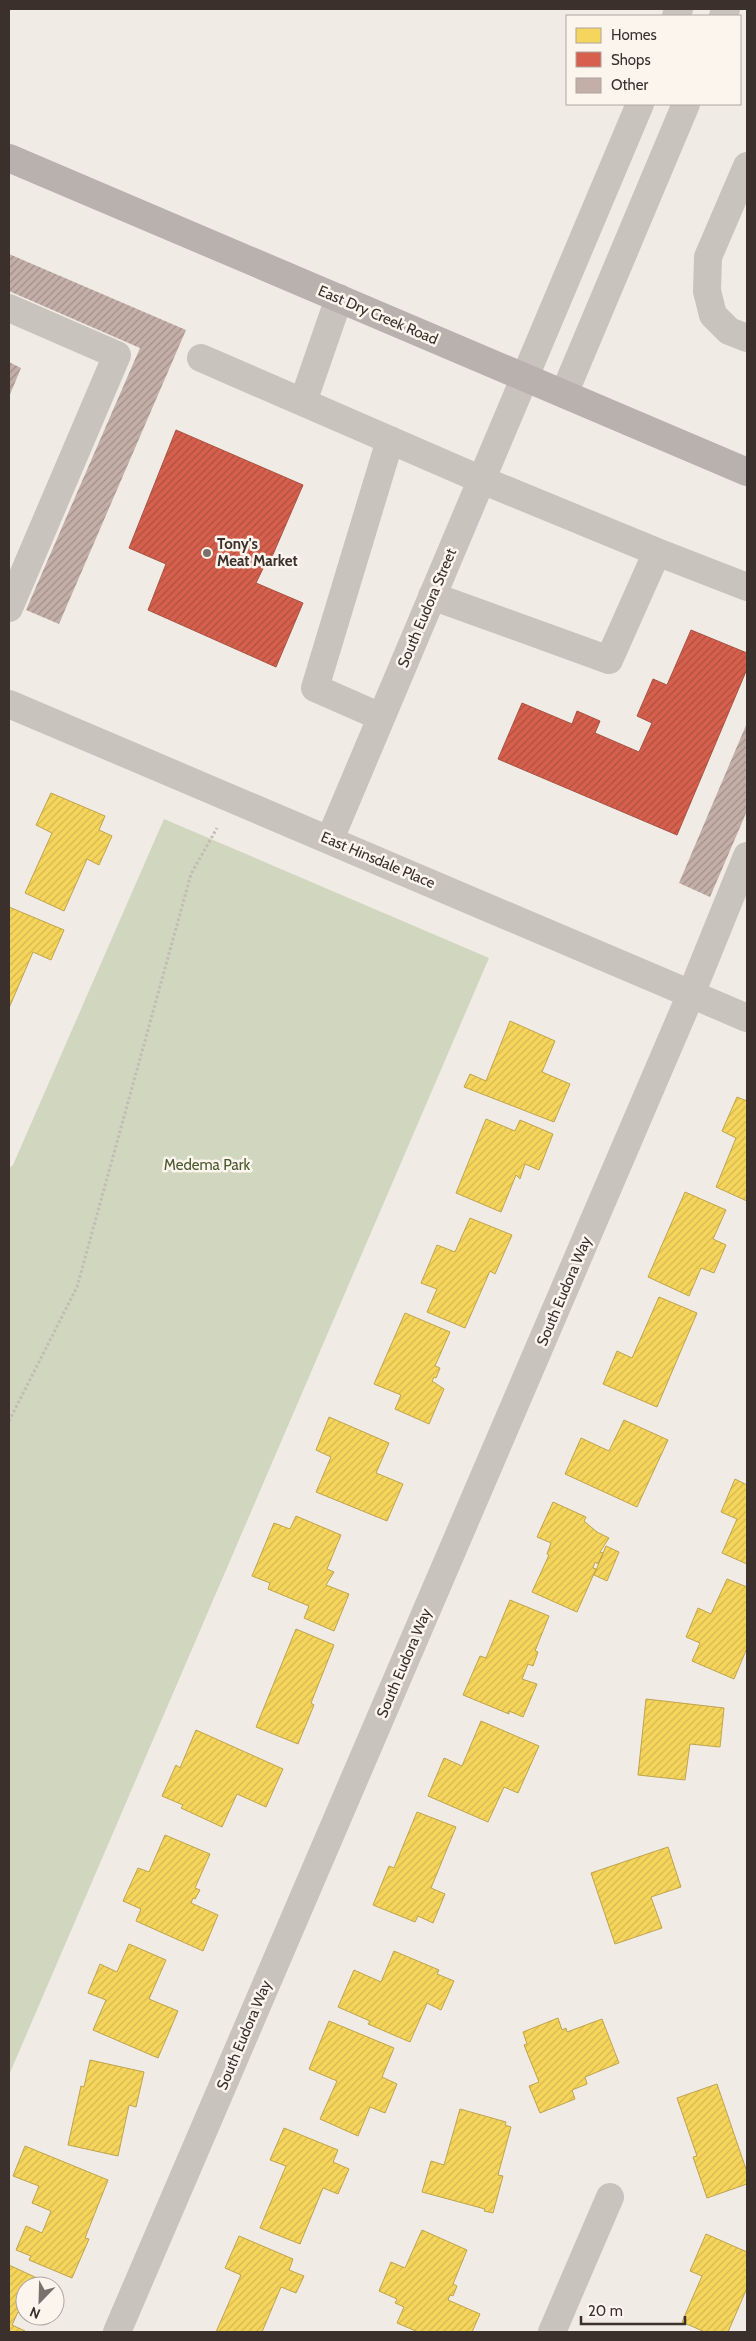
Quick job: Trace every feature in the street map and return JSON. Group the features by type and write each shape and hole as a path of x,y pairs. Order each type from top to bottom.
{"main road":[{"name":"East Dry Creek Road","path":"9,158 747,472"}],"street":[{"name":"South Eudora Street","path":"330,839 640,105"},
{"path":"564,394 686,105"},
{"path":"747,166 708,257 707,291 713,315 729,331 747,338"},
{"path":"303,402 339,298"},
{"path":"9,308 117,355 9,608"},
{"path":"201,358 482,480 747,587"},
{"path":"381,717 315,688 390,440"},
{"path":"432,596 609,660 657,552"},
{"name":"East Hinsdale Place","path":"9,704 747,1018"},
{"name":"South Eudora Way","path":"117,2332 691,994 747,856"},
{"path":"552,2332 610,2197"}],"path":[{"path":"9,1421 77,1287 191,874 233,798"}],"green space":[{"name":"Medema Park","path":"164,819 489,958 9,2075 9,1168 13,1165"}],"building: Homes":[{"path":"51,793 105,816 99,830 112,836 99,865 87,859 64,911 25,893 52,833 36,825"},
{"path":"9,907 64,930 51,960 33,952 9,1008"},
{"path":"510,1021 555,1041 542,1072 570,1084 554,1122 464,1087 470,1074 486,1081"},
{"path":"737,1097 747,1101 747,1201 716,1187 736,1138 722,1131"},
{"path":"486,1119 515,1131 520,1120 553,1134 539,1170 525,1164 520,1179 516,1175 501,1212 456,1193"},
{"path":"685,1192 726,1210 713,1239 726,1245 714,1273 701,1268 689,1296 648,1277"},
{"path":"470,1218 512,1235 495,1274 490,1271 465,1328 427,1312 437,1289 421,1283 437,1245 455,1252"},
{"path":"659,1297 697,1313 657,1407 603,1384 617,1351 632,1358"},
{"path":"405,1313 450,1332 435,1366 440,1368 436,1378 434,1377 432,1381 444,1389 429,1424 395,1409 401,1395 374,1384"},
{"path":"329,1417 389,1443 376,1473 403,1484 387,1521 316,1492 331,1457 316,1450"},
{"path":"624,1420 668,1440 637,1507 565,1474 581,1438 609,1451"},
{"path":"735,1479 747,1485 747,1564 722,1553 737,1519 721,1512"},
{"path":"553,1502 586,1517 584,1521 597,1532 609,1538 600,1552 603,1553 598,1564 595,1562 593,1568 596,1569 577,1612 532,1592 549,1555 547,1554 551,1543 537,1537"},
{"path":"296,1516 341,1535 327,1569 334,1572 326,1585 349,1594 334,1631 304,1618 309,1606 268,1589 270,1583 252,1576 274,1523 290,1529"},
{"path":"606,1546 619,1552 607,1581 594,1575"},
{"path":"727,1579 747,1587 747,1648 734,1679 692,1661 700,1643 686,1637 698,1608 711,1614"},
{"path":"510,1600 549,1616 535,1651 538,1652 533,1666 528,1664 522,1679 537,1684 523,1717 509,1711 509,1714 463,1695 480,1656 486,1658"},
{"path":"296,1629 334,1645 311,1703 314,1705 298,1744 256,1727"},
{"path":"646,1699 724,1708 720,1747 690,1744 685,1780 638,1775"},
{"path":"481,1721 539,1746 518,1793 504,1787 488,1822 428,1796 444,1758 462,1766"},
{"path":"196,1730 283,1769 266,1807 237,1794 222,1827 181,1808 183,1805 162,1796 176,1765 180,1768"},
{"path":"417,1812 456,1827 431,1888 445,1894 433,1923 418,1916 415,1922 373,1905 389,1866 394,1868"},
{"path":"165,1835 210,1854 195,1888 200,1890 191,1903 218,1915 203,1951 136,1921 141,1909 123,1901 138,1868 149,1872"},
{"path":"668,1847 681,1887 651,1897 662,1928 615,1944 591,1873"},
{"path":"129,1944 166,1960 149,1999 178,2011 158,2058 93,2030 106,2000 88,1993 100,1964 117,1972"},
{"path":"394,1951 439,1970 437,1974 454,1981 441,2010 427,2003 410,2042 368,2024 370,2021 338,2007 354,1970 381,1982"},
{"path":"558,2018 562,2030 566,2028 567,2032 602,2019 619,2063 585,2077 587,2084 572,2090 575,2099 540,2113 529,2086 539,2082 524,2045 527,2044 523,2032"},
{"path":"329,2021 394,2048 382,2077 397,2084 385,2113 370,2107 358,2136 320,2119 337,2081 309,2069"},
{"path":"90,2060 144,2072 136,2107 129,2105 118,2156 68,2145 81,2086 84,2087"},
{"path":"717,2084 747,2172 747,2184 707,2198 693,2157 697,2156 677,2098"},
{"path":"460,2109 506,2122 505,2125 511,2127 498,2175 503,2176 493,2213 484,2211 485,2209 422,2192 431,2161 444,2165"},
{"path":"284,2128 338,2150 333,2162 349,2169 338,2194 323,2188 300,2244 260,2228 286,2166 270,2160"},
{"path":"25,2146 108,2180 85,2238 89,2239 72,2278 29,2260 31,2256 16,2250 26,2226 42,2233 51,2211 32,2203 39,2186 13,2176"},
{"path":"422,2230 467,2250 453,2284 457,2286 453,2296 450,2295 448,2300 480,2314 472,2332 418,2332 397,2323 404,2307 395,2303 397,2299 379,2291 391,2262 405,2268"},
{"path":"706,2234 747,2252 747,2288 728,2332 705,2332 682,2322 702,2276 690,2271"},
{"path":"239,2236 293,2259 289,2270 304,2276 296,2293 281,2287 262,2332 216,2332 241,2275 225,2268"},
{"path":"9,2265 33,2276 15,2276 15,2318 12,2325 25,2331 9,2332"}],"building: Shops":[{"name":"Tony's Meat Market","path":"176,430 303,485 271,559 268,558 256,583 303,603 276,667 148,610 166,564 129,548"},
{"path":"691,630 747,653 747,669 677,835 498,759 522,703 572,724 577,711 600,721 595,733 639,752 652,723 637,716 653,679 667,685"}],"building: Other":[{"path":"9,254 186,330 59,624 26,610 140,348 9,291"},
{"path":"9,362 21,368 9,397"},
{"path":"747,723 747,811 710,897 679,883"}],"place":[{"name":"Tony's Meat Market","path":"207,553"}]}
